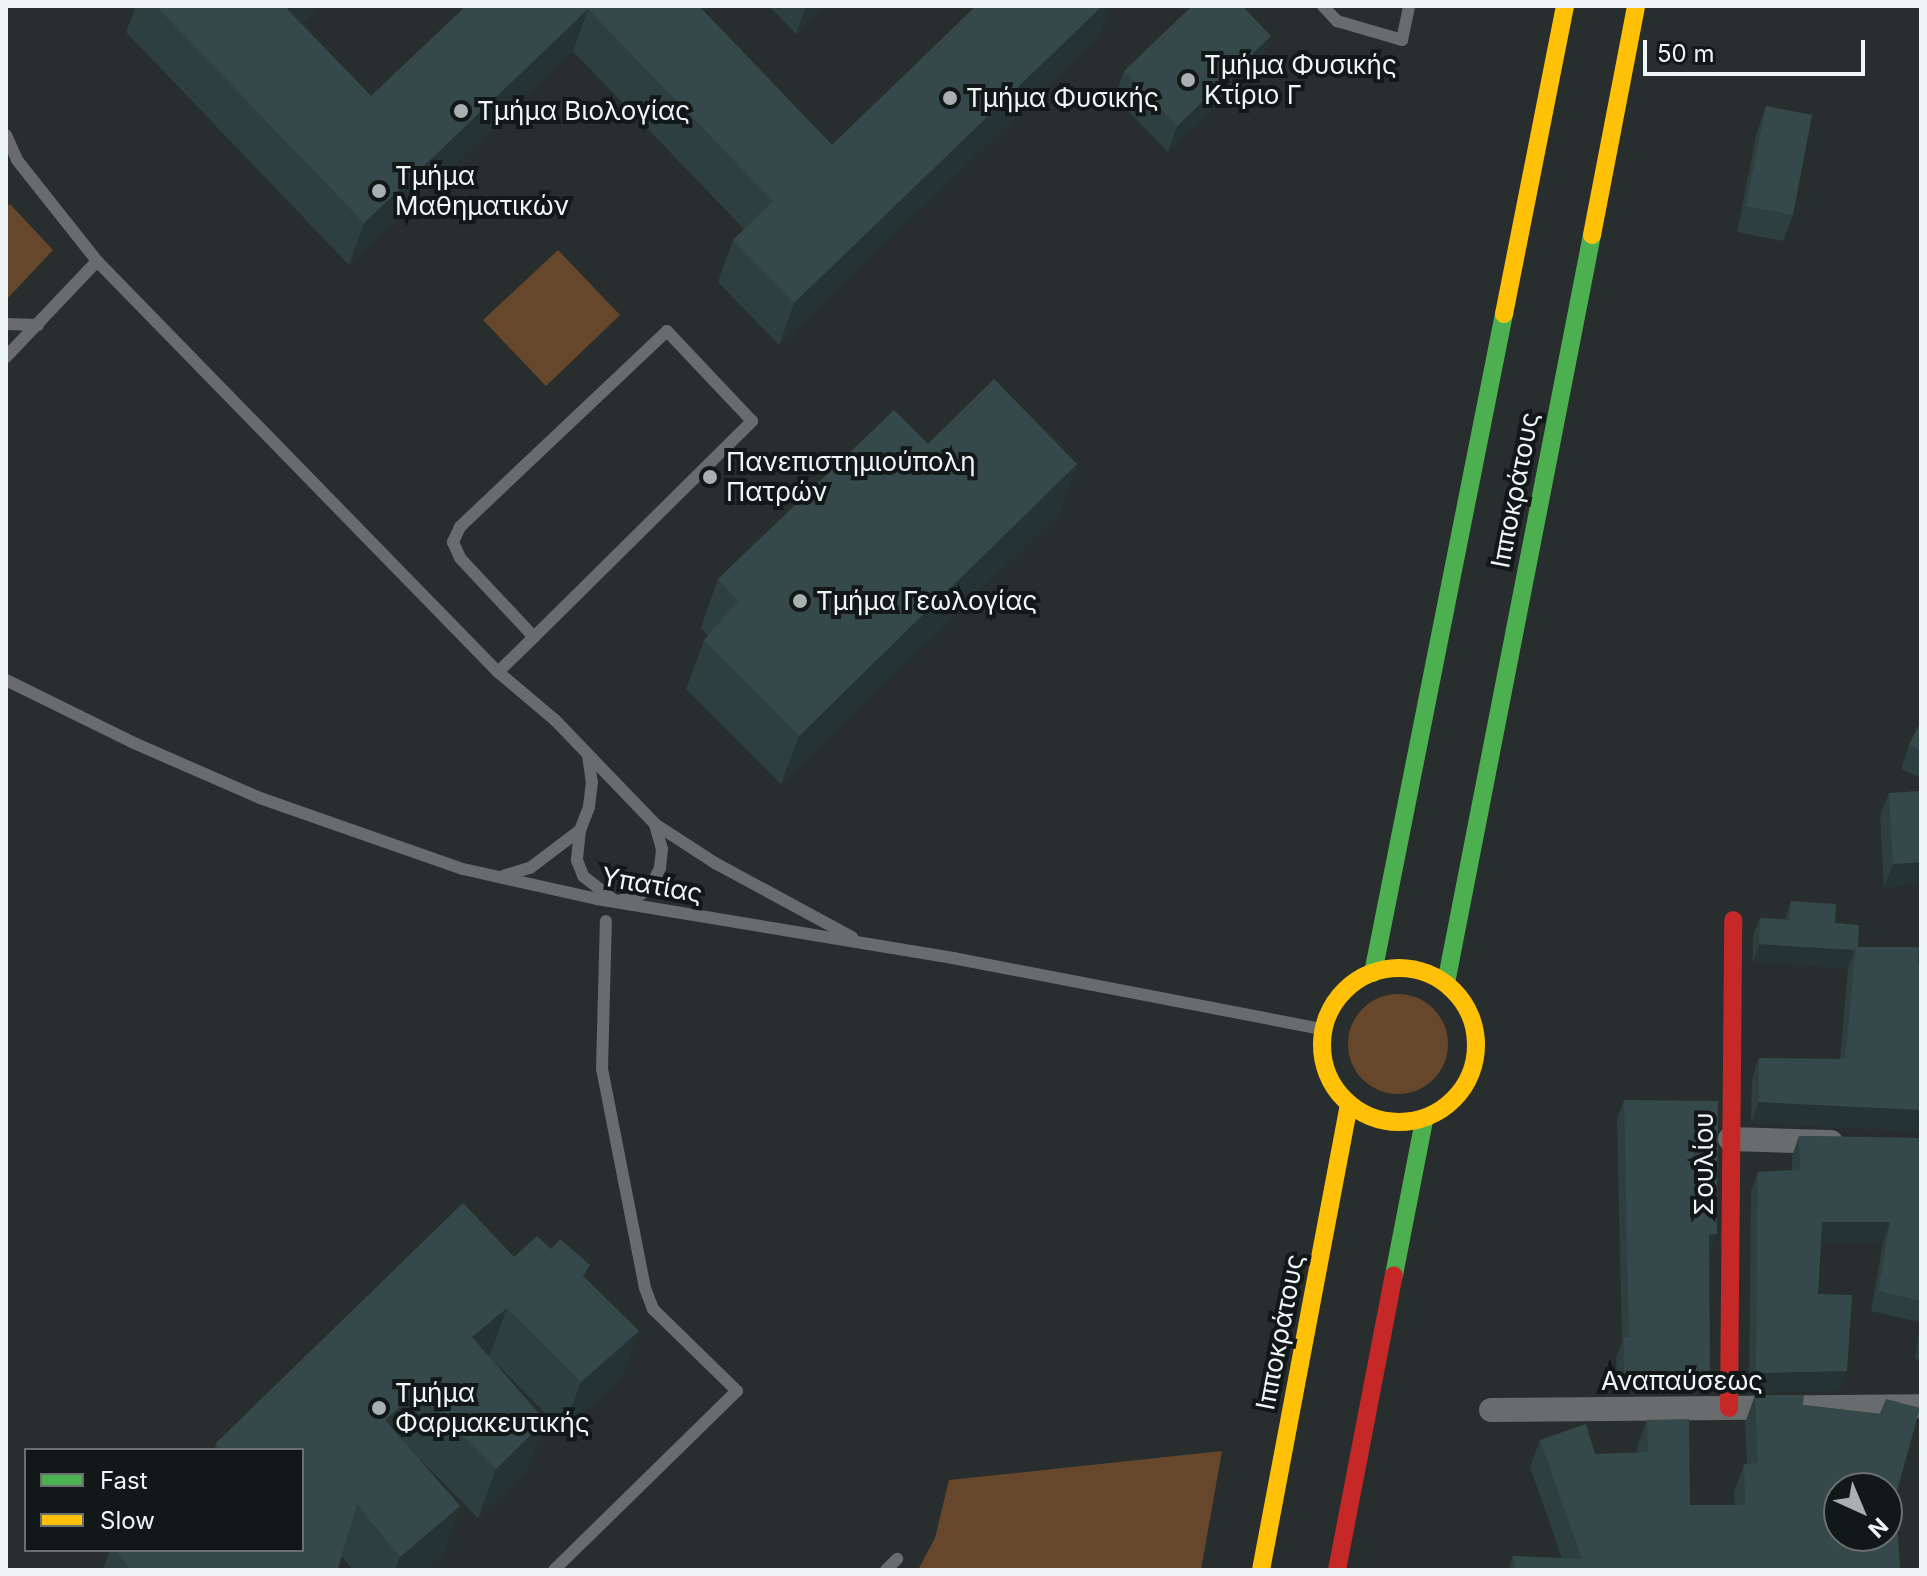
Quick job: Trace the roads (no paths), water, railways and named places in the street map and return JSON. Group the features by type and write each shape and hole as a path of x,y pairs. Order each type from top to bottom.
{"street":[{"name":"Ιπποκράτους","path":"1373,973 1565,6"},
{"name":"Ιπποκράτους","path":"1446,983 1636,6"},
{"name":"Σουλίου","path":"1729,1408 1733,920"},
{"path":"1411,969 1446,983 1470,1014 1476,1048 1471,1071 1459,1093 1442,1110 1424,1120 1394,1122 1363,1113 1349,1104 1324,1063 1323,1029 1341,995 1373,973 1411,969"},
{"name":"Ιπποκράτους","path":"1261,1570 1349,1104"},
{"path":"1337,1570 1424,1120"},
{"path":"1730,1139 1857,1143"},
{"name":"Αναπαύσεως","path":"1491,1410 1921,1406"}],"lane":[{"path":"1323,6 1337,21 1402,40 1409,6"},
{"path":"6,135 25,172 97,261 498,672 555,720 655,824 715,863 865,943"},
{"path":"6,357 97,261"},
{"path":"6,324 38,325"},
{"path":"498,672 534,637 752,421 667,331 460,527 453,542 460,558 534,637"},
{"name":"Υπατίας","path":"6,680 134,743 260,798 463,869 615,901 865,943 1323,1029"},
{"path":"588,755 592,782 589,807 580,830 577,860 583,876 615,901 636,898 650,887 660,868 662,849 655,824"},
{"path":"500,877 530,868 580,830"},
{"path":"554,1570 737,1391 653,1309 645,1288 602,1069 606,921"},
{"path":"886,1570 897,1559"}],"place":[{"name":"Τμήμα Φυσικής Κτίριο Γ","path":"1188,80"},
{"name":"Τμήμα Φυσικής","path":"950,98"},
{"name":"Τμήμα Βιολογίας","path":"461,111"},
{"name":"Τμήμα Μαθηματικών","path":"379,191"},
{"name":"Πανεπιστημιούπολη Πατρών","path":"710,477"},
{"name":"Τμήμα Γεωλογίας","path":"800,601"},
{"name":"Τμήμα Φαρμακευτικής","path":"379,1408"}]}
